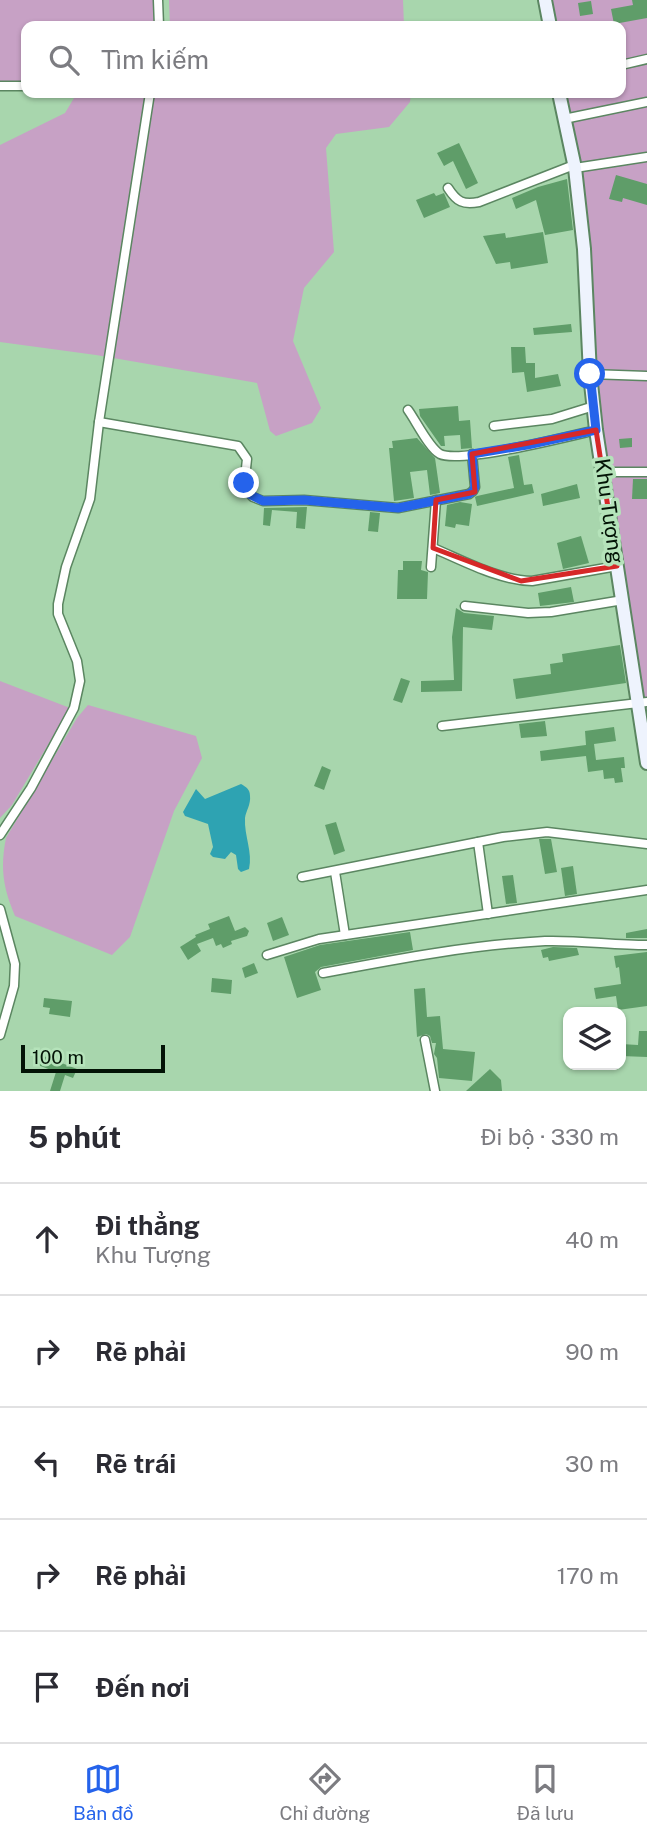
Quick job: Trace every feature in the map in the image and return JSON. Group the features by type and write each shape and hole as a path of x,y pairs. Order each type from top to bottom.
{"street":[{"path":"158,0 159,21"},
{"path":"545,0 549,21"},
{"path":"626,64 647,60"},
{"path":"0,86 21,86"},
{"path":"0,835 31,788 74,708 78,694 80,681 77,661 58,614 58,604 66,567 90,499 99,422 149,98"},
{"name":"Khu Tượng","path":"560,98 575,166 584,249 590,374 596,430 617,566 643,702 647,763"},
{"path":"564,119 647,102"},
{"path":"447,188 455,200 469,204 575,166 647,157"},
{"path":"590,374 647,376"},
{"path":"494,426 552,419 594,406"},
{"path":"408,410 434,449 441,454 472,454 596,430"},
{"path":"99,422 238,446 247,459 244,487 258,499 398,508 473,491 472,454"},
{"path":"603,472 647,472"},
{"path":"432,567 436,500"},
{"path":"433,548 479,568 520,581 617,566"},
{"path":"465,606 528,613 551,612 623,600"},
{"path":"442,726 643,702"},
{"path":"302,877 478,842 547,832 647,844"},
{"path":"478,842 488,914"},
{"path":"335,872 345,935"},
{"path":"267,955 295,945 345,935 647,890"},
{"path":"0,909 15,964 14,986 0,1035"},
{"path":"323,973 434,953 511,944 566,941 647,945"},
{"path":"425,1040 435,1091"}],"highlighted area":[{"path":"596,430 617,566 521,581 433,548 436,500 475,492 472,454"}],"shaded area":[{"path":"0,0 154,0 155,21 21,21 21,83 0,82"},
{"path":"169,0 403,0 404,21 170,21"},
{"path":"551,0 647,0 647,727 599,410 587,221 566,98 626,98 626,21 554,21"},
{"path":"74,98 410,98 389,127 336,134 326,148 334,252 304,288 293,341 321,408 312,423 276,436 270,431 257,383 96,355 0,342 0,145 65,113"},
{"path":"0,681 70,708 12,805 0,818"},
{"path":"88,705 196,736 202,758 174,811 130,937 112,955 15,916 4,878 6,838 77,718"}],"water":[{"path":"241,784 250,794 245,818 250,863 249,869 241,872 236,855 231,852 225,859 210,854 213,847 208,824 185,816 183,812 196,789 205,799"}],"building":[{"path":"632,0 647,0 647,18 613,21 611,9 633,5"},
{"path":"591,1 593,14 580,16 578,3"},
{"path":"459,143 478,183 466,189 453,161 444,166 437,153"},
{"path":"616,175 647,184 647,205 623,198 622,202 609,199"},
{"path":"567,179 573,230 545,235 536,200 516,209 512,198"},
{"path":"434,193 436,196 444,193 450,207 424,218 416,200"},
{"path":"543,232 548,263 511,269 510,262 496,264 483,236 505,233 506,238"},
{"path":"571,324 572,332 534,335 533,328"},
{"path":"511,347 525,347 526,363 535,363 535,378 558,374 561,386 527,392 524,372 512,373"},
{"path":"458,406 459,421 470,420 472,448 461,449 460,435 444,436 445,446 441,446 420,416 419,409"},
{"path":"417,438 435,458 440,493 430,495 427,470 410,472 414,498 394,501 389,448 393,448 392,441"},
{"path":"632,438 632,447 620,448 619,439"},
{"path":"519,455 524,485 532,484 534,493 477,506 477,496 514,488 508,457"},
{"path":"633,479 647,479 647,499 632,499"},
{"path":"577,484 580,498 543,506 541,494"},
{"path":"460,502 472,504 469,526 445,526 447,505"},
{"path":"307,507 305,529 296,528 297,512 272,510 270,526 263,525 264,508"},
{"path":"370,512 380,513 378,532 368,531"},
{"path":"581,536 589,563 563,569 557,543"},
{"path":"403,561 422,561 421,570 428,572 427,599 397,599 398,570 403,570"},
{"path":"571,587 574,602 540,606 538,593"},
{"path":"456,608 464,613 494,616 492,630 463,627 462,691 421,692 421,681 454,680 452,637"},
{"path":"620,645 626,683 516,699 513,679 551,674 550,664 563,662 562,654"},
{"path":"401,678 410,681 402,703 393,700"},
{"path":"545,721 547,736 521,738 519,724"},
{"path":"614,727 616,741 594,744 596,760 624,757 625,768 621,768 623,782 615,783 614,778 604,779 603,770 588,772 586,756 541,761 540,751 586,745 585,731"},
{"path":"322,766 331,770 324,790 314,786"},
{"path":"336,822 345,851 334,855 325,825"},
{"path":"539,839 551,839 557,872 545,874"},
{"path":"573,866 577,894 565,896 561,868"},
{"path":"513,875 517,903 506,904 502,876"},
{"path":"229,916 235,931 245,927 249,931 247,936 231,941 232,944 223,948 221,944 216,946 213,938 197,944 201,951 188,960 180,947 196,937 195,935 210,929 208,924"},
{"path":"282,917 289,935 273,941 267,923"},
{"path":"647,929 647,938 626,938 626,933"},
{"path":"410,932 413,950 321,967 315,972 321,990 297,998 284,957 320,945"},
{"path":"553,947 577,948 579,955 549,961 548,957 543,958 541,950"},
{"path":"647,952 647,1006 626,1009 618,1007 616,996 596,999 594,988 621,984 619,967 616,968 614,956"},
{"path":"254,963 258,973 245,978 242,968"},
{"path":"212,978 232,980 231,994 211,992"},
{"path":"425,988 427,1017 440,1016 443,1049 475,1052 472,1081 439,1078 437,1058 434,1054 436,1043 432,1043 430,1036 426,1034 417,1037 414,989"},
{"path":"44,998 72,1001 70,1017 49,1014 50,1008 43,1007"},
{"path":"639,1031 647,1031 647,1057 626,1056 626,1044 638,1045"},
{"path":"41,1055 77,1069 73,1078 65,1075 60,1091 50,1091 56,1072 38,1065"},
{"path":"490,1069 501,1080 502,1091 466,1091"}],"route":[{"path":"244,483 249,494 263,501 304,500 379,508 398,508 469,494 475,487 472,454 596,430 590,374"}]}
